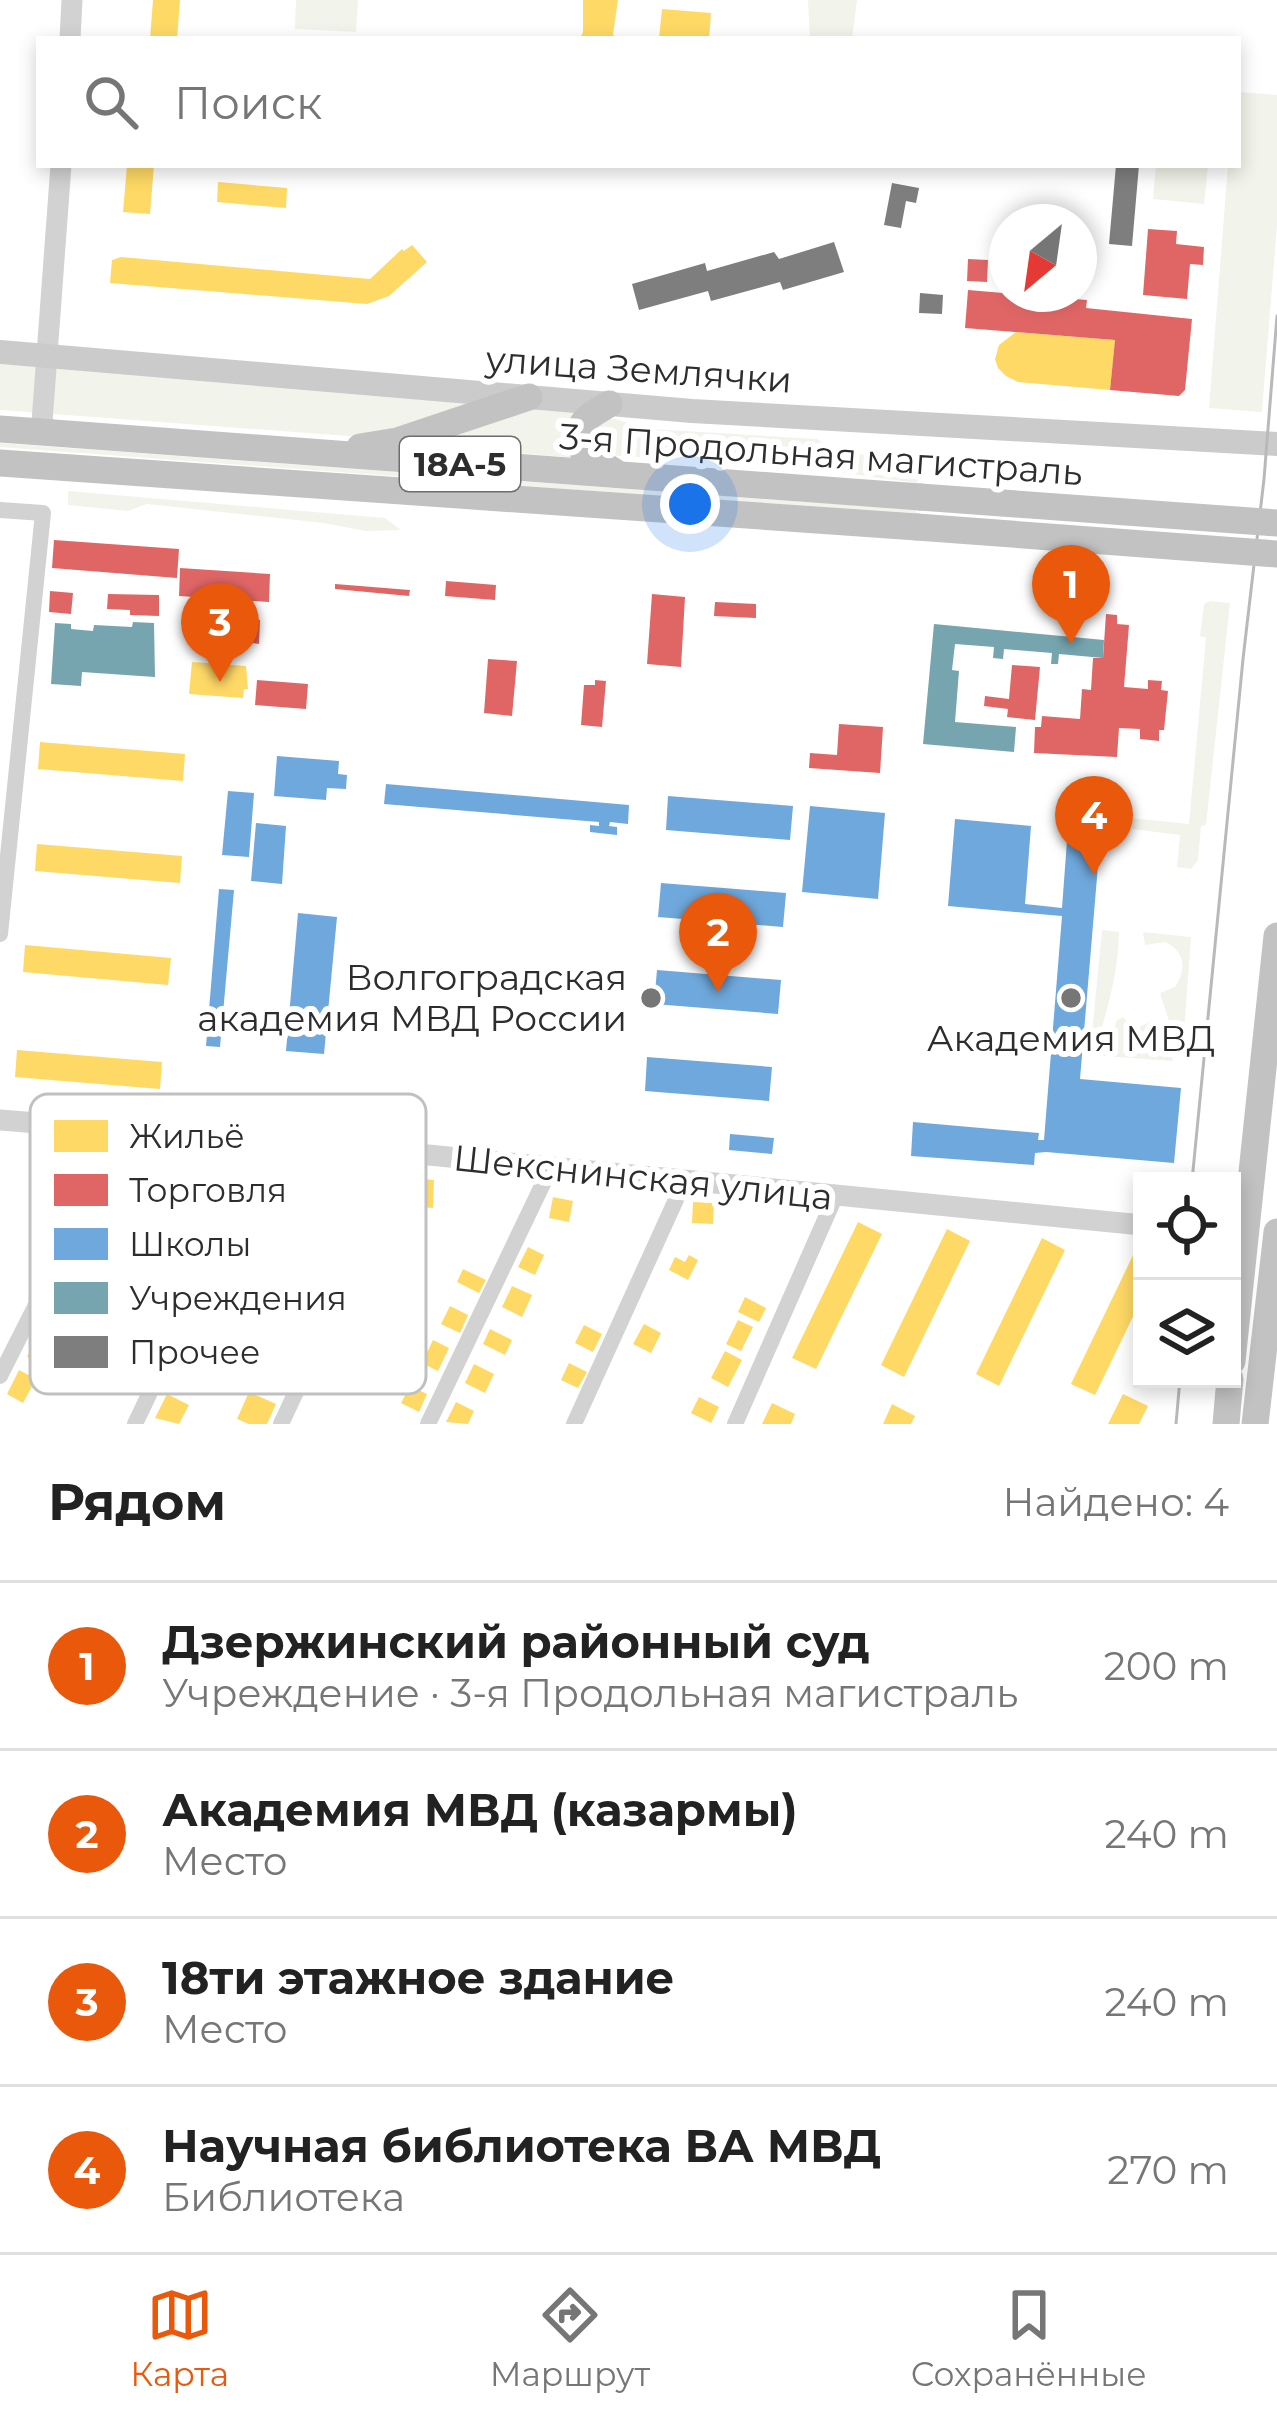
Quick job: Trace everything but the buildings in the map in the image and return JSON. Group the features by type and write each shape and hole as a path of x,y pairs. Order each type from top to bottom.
{"highway":[{"path":"317,454 397,440 529,398"},
{"path":"609,404 585,418 578,434 583,452 622,476"},
{"name":"3-я Продольная магистраль","path":"0,429 1277,523"},
{"name":"3-я Продольная магистраль","path":"0,463 1277,554"},
{"path":"1241,1215 1277,936"},
{"path":"1255,1424 1277,1232"},
{"path":"1226,1424 1229,1388"}],"main road":[{"name":"улица Землячки","path":"0,352 609,404 1276,442"}],"street":[{"path":"70,36 72,0"},
{"path":"50,433 42,422 61,168"},
{"path":"0,510 44,513 0,934"},
{"name":"Шекснинская улица","path":"0,1120 30,1122"},
{"name":"Шекснинская улица","path":"426,1155 1133,1224"},
{"path":"428,1424 551,1167"},
{"path":"574,1424 684,1182"},
{"path":"735,1424 835,1197"},
{"path":"0,1376 30,1317"},
{"path":"135,1424 149,1394"},
{"path":"281,1424 295,1394"}],"shaded area":[{"path":"296,0 358,0 356,32 295,29"},
{"path":"808,0 857,0 852,36 810,36"},
{"path":"1241,92 1277,95 1277,225 1262,412 1209,408 1228,168 1241,168"},
{"path":"1156,168 1208,168 1204,204 1153,199"},
{"path":"0,364 454,399 469,405 465,410 361,437 0,410"},
{"path":"522,407 587,409 579,458 431,446 431,442"},
{"path":"604,420 650,429 817,439 837,451 922,463 917,483 815,469 607,455 592,445 592,430"},
{"path":"0,443 916,510 916,515 0,447"},
{"path":"68,491 385,518 401,530 366,531 147,504 128,511 68,505"},
{"path":"1230,603 1206,825 1201,826 1198,860 1191,869 1177,867 1180,835 1132,829 1131,818 1189,824 1206,638 1200,636 1204,604"},
{"path":"1102,930 1119,932 1118,948 1107,1008 1090,1054"},
{"path":"1143,932 1191,937 1182,1061 1160,993 1175,987 1182,961 1177,950 1165,942 1145,945"},
{"path":"1123,1017 1135,1030 1152,1020 1160,1022 1173,1061 1103,1056 1117,1020"}],"tram line":[{"path":"1193,1172 1277,316"},
{"path":"1176,1424 1179,1388"}],"place":[{"name":"Дзержинский районный суд","path":"1071,644"},
{"name":"18ти этажное здание","path":"220,682"},
{"name":"Научная библиотека ВА МВД","path":"1094,875"},
{"name":"Академия МВД (казармы)","path":"718,992"},
{"name":"Волгоградская академия МВД России","path":"651,998"},
{"name":"Академия МВД","path":"1071,998"}]}
